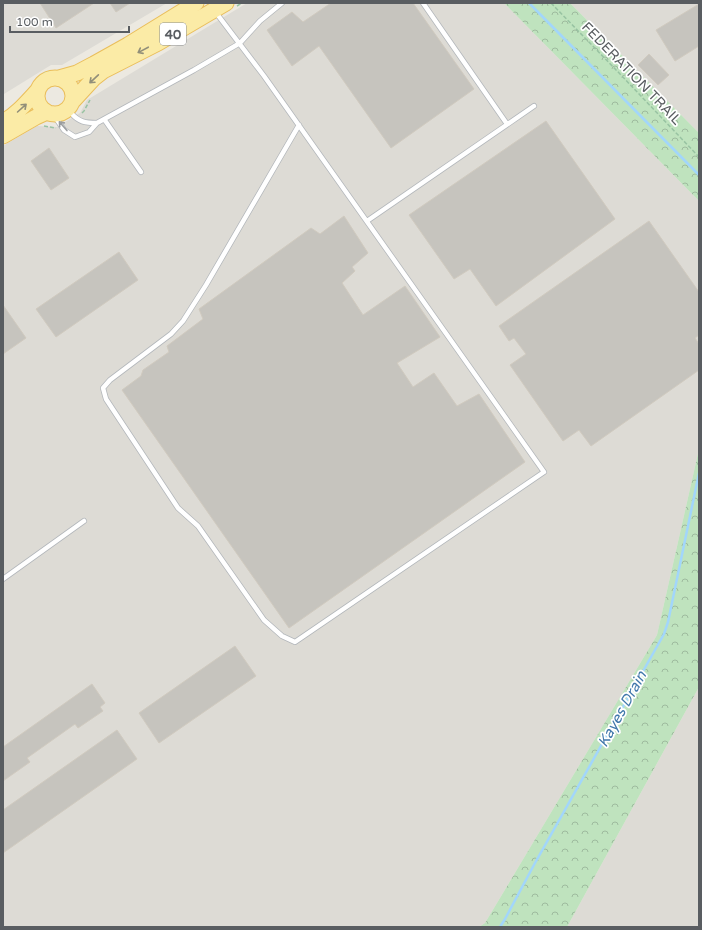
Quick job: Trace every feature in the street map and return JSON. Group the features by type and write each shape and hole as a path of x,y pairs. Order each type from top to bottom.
{"main road":[{"name":"40","path":"3,122 24,106 40,86 48,79 78,73 196,3"},
{"name":"40","path":"3,136 36,117 50,113 58,114 63,112 72,104 94,78 103,71 158,43 221,6"},
{"path":"59,78 65,80 72,90 72,104"},
{"path":"38,90 37,101 39,105 50,113"}],"lane":[{"path":"50,113 64,130 75,137 89,132 97,123 240,43 260,21 282,3"},
{"path":"423,3 507,124"},
{"path":"221,6 217,14 240,43 299,125 544,472 295,642 282,636 264,620 198,526 178,508 106,399 103,388 110,380 171,334 183,321 206,285 299,125"},
{"path":"72,104 71,112 76,119 86,123 97,123"},
{"path":"367,222 534,106"},
{"path":"104,119 141,172"},
{"path":"3,578 84,521"}],"path":[{"name":"FEDERATION TRAIL","path":"551,3 699,157"}],"shaded area":[{"path":"3,3 167,3 62,65 51,65 3,96"},
{"path":"247,3 504,3 699,201 699,449 657,635 485,923 479,927 3,927 3,146 37,126 57,127 80,113 87,100"},
{"path":"570,3 699,3 699,133"},
{"path":"699,687 699,927 567,927"}],"green space":[{"path":"504,3 570,3 699,133 699,201"},
{"path":"699,449 699,687 567,927 479,927 485,923 657,635"}],"building":[{"path":"40,3 94,3 56,28"},
{"path":"110,3 130,3 116,12"},
{"path":"331,3 413,3 474,89 391,148 319,46 292,66 267,30 292,12 303,22"},
{"path":"699,4 699,46 675,61 656,30"},
{"path":"649,54 669,75 658,85 638,65"},
{"path":"546,121 615,219 496,306 470,269 454,279 409,215"},
{"path":"49,148 69,178 51,190 31,161"},
{"path":"344,216 368,253 352,267 355,271 342,283 363,315 405,286 440,337 397,363 413,387 434,373 457,406 479,394 525,462 289,628 122,390 141,376 143,370 169,352 167,346 203,319 199,309 311,228 320,234"},
{"path":"649,221 699,292 699,335 695,338 699,344 699,370 591,446 579,430 563,441 510,365 526,354 514,338 509,341 499,326"},
{"path":"119,252 138,280 56,337 36,309"},
{"path":"3,305 26,338 3,354"},
{"path":"235,646 256,676 159,743 139,713"},
{"path":"92,684 105,703 100,707 103,711 78,728 75,724 27,758 30,762 3,781 3,747"},
{"path":"117,730 137,759 3,853 3,810"}],"waterway":[{"path":"529,3 699,175"},
{"name":"Kayes Drain","path":"500,927 664,634 668,622 699,473"}]}
